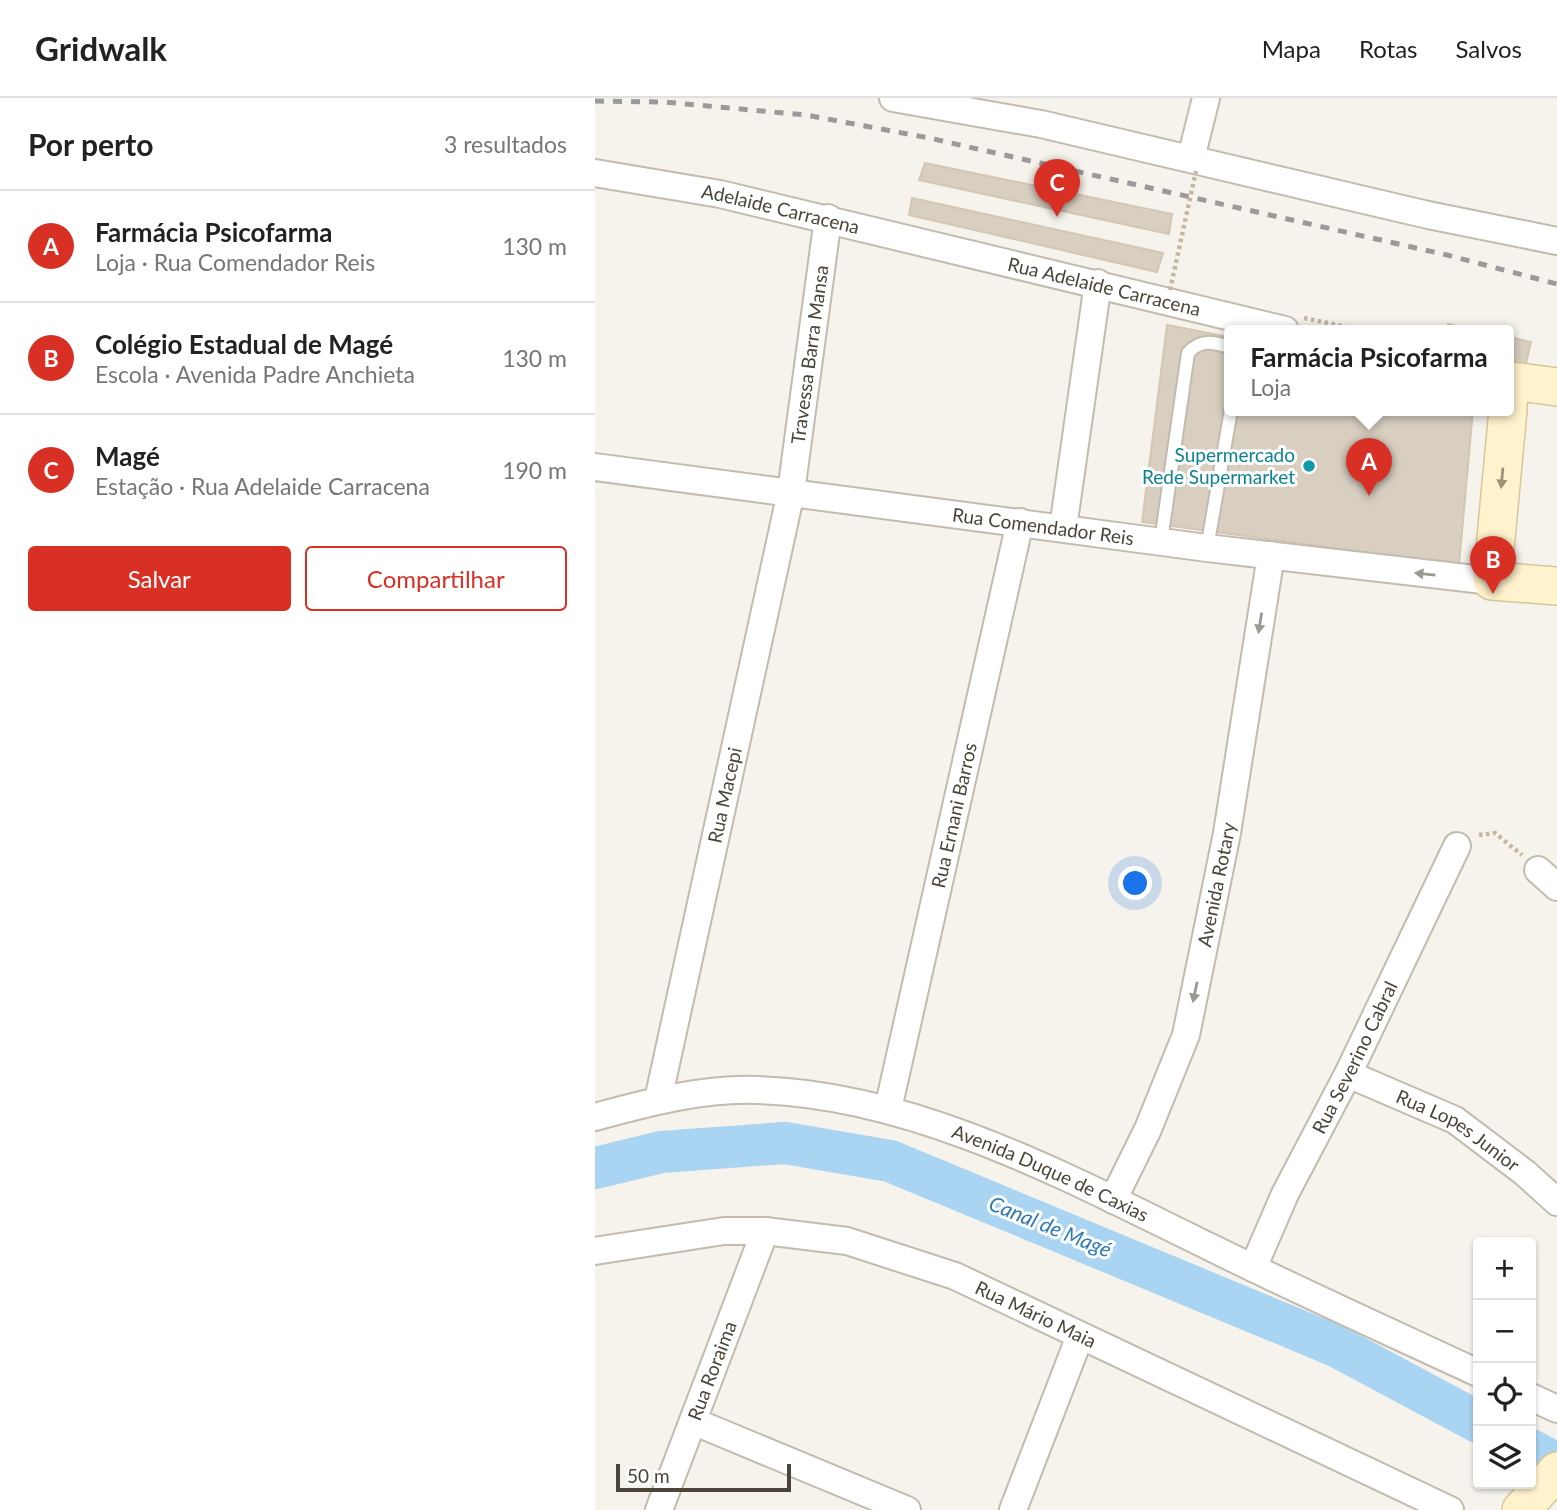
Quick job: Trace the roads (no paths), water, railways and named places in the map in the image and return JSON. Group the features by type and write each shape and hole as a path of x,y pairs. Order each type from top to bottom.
{"main road":[{"path":"1514,392 1557,387"},
{"path":"1507,416 1492,581 1557,586"},
{"path":"1521,1510 1557,1471"}],"street":[{"path":"894,98 997,106 1041,124 1194,164 1557,241"},
{"path":"1194,164 1206,98"},
{"name":"Adelaide Carracena","path":"595,173 720,194 964,252"},
{"name":"Travessa Barra Mansa","path":"791,492 828,218"},
{"name":"Rua Adelaide Carracena","path":"964,252 1265,325"},
{"path":"1063,528 1098,283"},
{"name":"Rua Comendador Reis","path":"595,467 1207,548 1492,581"},
{"name":"Rua Macepi","path":"658,1100 791,492"},
{"name":"Rua Ernani Barros","path":"888,1109 1020,522"},
{"name":"Avenida Rotary","path":"1113,1200 1149,1129 1186,1035 1227,833 1271,555"},
{"name":"Rua Severino Cabral","path":"1253,1268 1285,1194 1347,1074 1457,846"},
{"name":"Rua Lopes Junior","path":"1347,1074 1455,1120 1525,1172 1557,1202"},
{"name":"Avenida Duque de Caxias","path":"595,1117 658,1100 755,1090 804,1094 888,1109 978,1141 1113,1200 1473,1371"},
{"name":"Rua Mário Maia","path":"595,1251 724,1231 765,1231 847,1241 955,1276 1450,1510"},
{"name":"Rua Roraima","path":"659,1510 695,1422 765,1231"},
{"path":"1013,1510 1080,1336"},
{"path":"1536,1399 1557,1409"},
{"path":"695,1422 907,1510"}],"lane":[{"path":"1161,541 1188,353 1195,345 1205,342 1224,346"},
{"path":"1207,548 1230,416"}],"waterway":[{"name":"Canal de Magé","path":"595,1168 661,1152 785,1143 890,1161 1336,1346 1473,1419"},
{"name":"Canal de Magé","path":"1536,1453 1557,1464"}],"railway":[{"path":"595,101 664,102 806,115 929,138 1447,255 1557,284"}],"place":[{"name":"Magé","path":"1057,217"},
{"name":"Supermercado Rede Supermarket","path":"1309,466"},
{"name":"Farmácia Psicofarma","path":"1369,496"},
{"name":"Colégio Estadual de Magé","path":"1493,594"}]}
